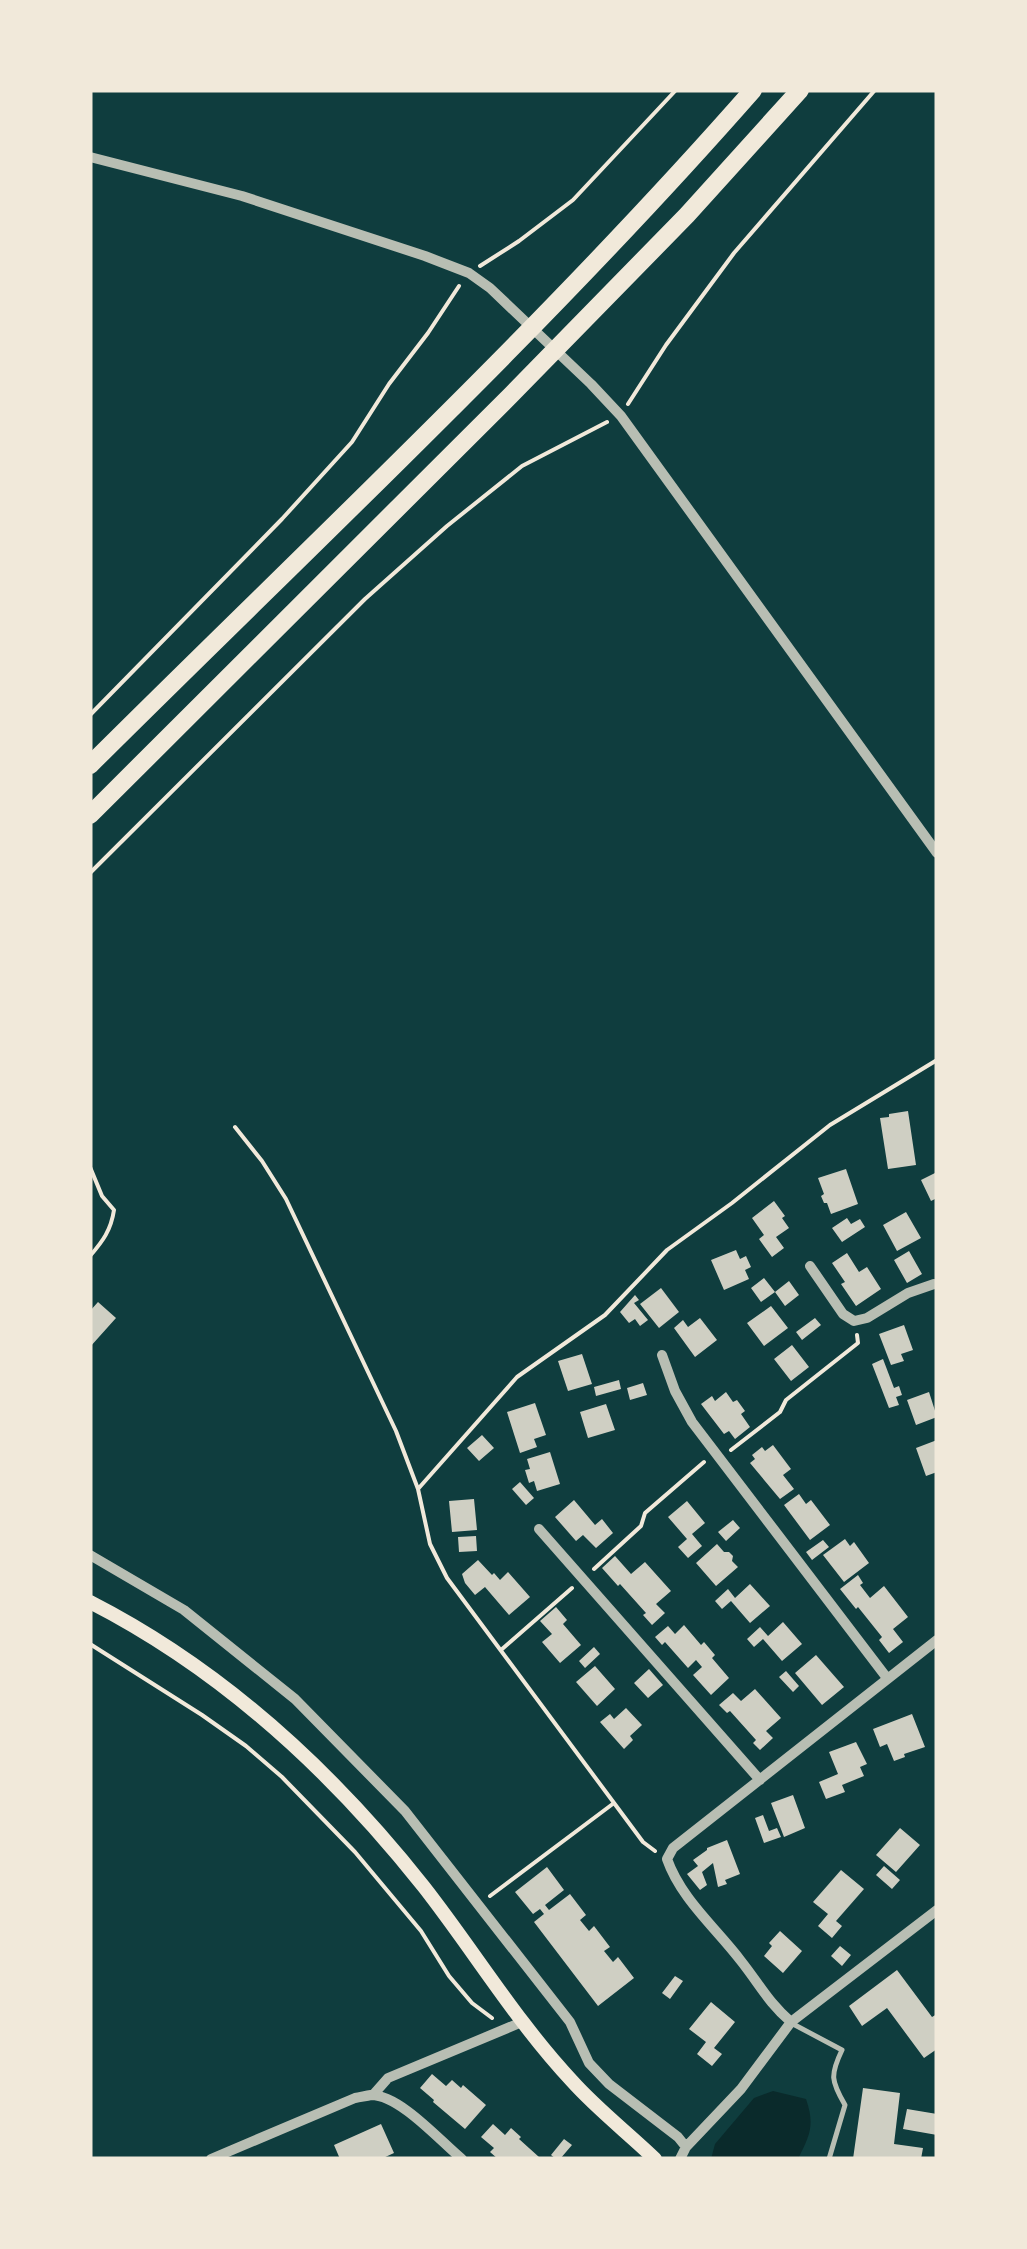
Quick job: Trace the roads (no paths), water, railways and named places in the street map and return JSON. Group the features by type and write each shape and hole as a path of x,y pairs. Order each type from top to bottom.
{"highway":[{"path":"90,766 495,364 662,192 753,90"},
{"path":"90,815 660,243 800,90"}],"main road":[{"path":"90,1602 175,1651 228,1689 317,1768 378,1830 522,2022 573,2082 655,2159"}],"street":[{"path":"90,157 242,196 425,256 468,273 490,288 621,416 937,853"},
{"path":"810,1266 842,1314 854,1320 867,1318 908,1292 936,1287"},
{"path":"662,1356 692,1422 887,1678"},
{"path":"539,1529 760,1780"},
{"path":"90,1555 184,1610 295,1699 404,1811 570,2022 588,2063 686,2147"},
{"path":"792,2022 770,2004 742,1962 674,1879 667,1860 673,1848 937,1640"},
{"path":"680,2159 792,2022 937,1910"},
{"path":"373,2095 388,2078 522,2022"},
{"path":"210,2159 355,2098 373,2095 402,2108 462,2159"}],"lane":[{"path":"792,2022 842,2050 832,2070 834,2086 844,2105 829,2159"}],"water":[{"path":"773,2091 806,2099 810,2130 798,2159 711,2159 715,2144 754,2098"}]}
